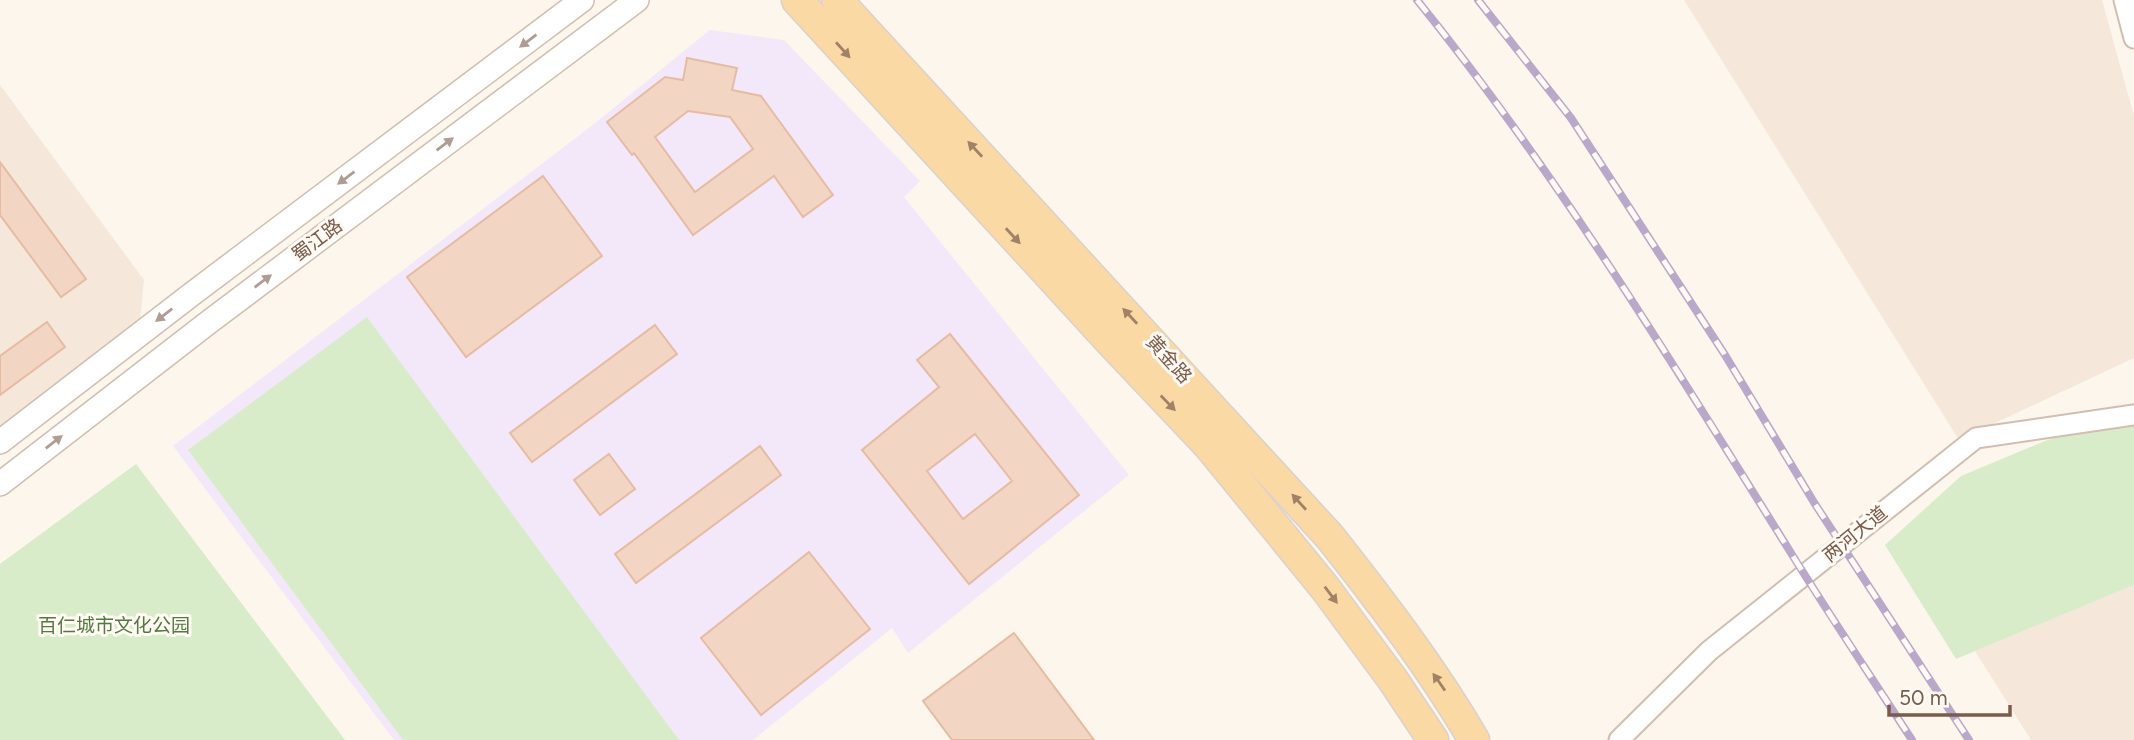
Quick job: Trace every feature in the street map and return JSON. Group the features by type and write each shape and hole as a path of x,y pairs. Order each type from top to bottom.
{"main road":[{"name":"黄金路","path":"797,0 1210,447 1325,588 1393,680 1433,740"},
{"name":"黄金路","path":"837,0 1330,537 1432,673 1474,740"}],"street":[{"name":"蜀江路","path":"0,442 187,297 582,0"},
{"name":"蜀江路","path":"0,484 231,305 637,0"},
{"path":"2124,0 2134,38"},
{"name":"两河大道","path":"1619,740 1709,651 1976,438 2134,415"}],"shaded area":[{"path":"1684,0 2102,0 2134,116 2134,358 1959,440"},
{"path":"710,30 784,40 920,181 904,197 1129,475 908,653 892,628 753,740 394,740 173,446 590,127"},
{"path":"0,85 144,280 139,330 0,426"},
{"path":"2134,585 2134,740 2031,740 1975,651"}],"green space":[{"path":"367,317 679,740 403,740 188,450"},
{"path":"2134,411 2134,585 1956,659 1885,545 1961,476 2045,441"},
{"name":"百仁城市文化公园","path":"136,464 345,740 0,740 0,564"}],"building":[{"path":"687,58 737,68 732,90 761,96 833,195 803,217 774,176 693,235 634,153 632,155 607,122 665,77 683,80","holes":["688,111 730,117 753,149 695,192 655,137"]},
{"path":"0,162 86,279 61,297 0,215"},
{"path":"543,176 602,256 466,357 407,277"},
{"path":"47,322 65,347 0,395 0,356"},
{"path":"655,325 677,354 532,462 510,433"},
{"path":"950,334 1079,495 969,584 862,450 939,387 917,360","holes":["975,434 1012,481 963,519 927,471"]},
{"path":"760,446 781,475 636,583 615,554"},
{"path":"609,454 635,489 600,515 574,480"},
{"path":"809,552 870,629 761,715 701,638"},
{"path":"1014,633 1094,740 952,740 923,701"}],"railway":[{"path":"1417,0 1566,201 1912,740"},
{"path":"1478,0 1571,118 1725,355 1815,504 1969,740"}]}
